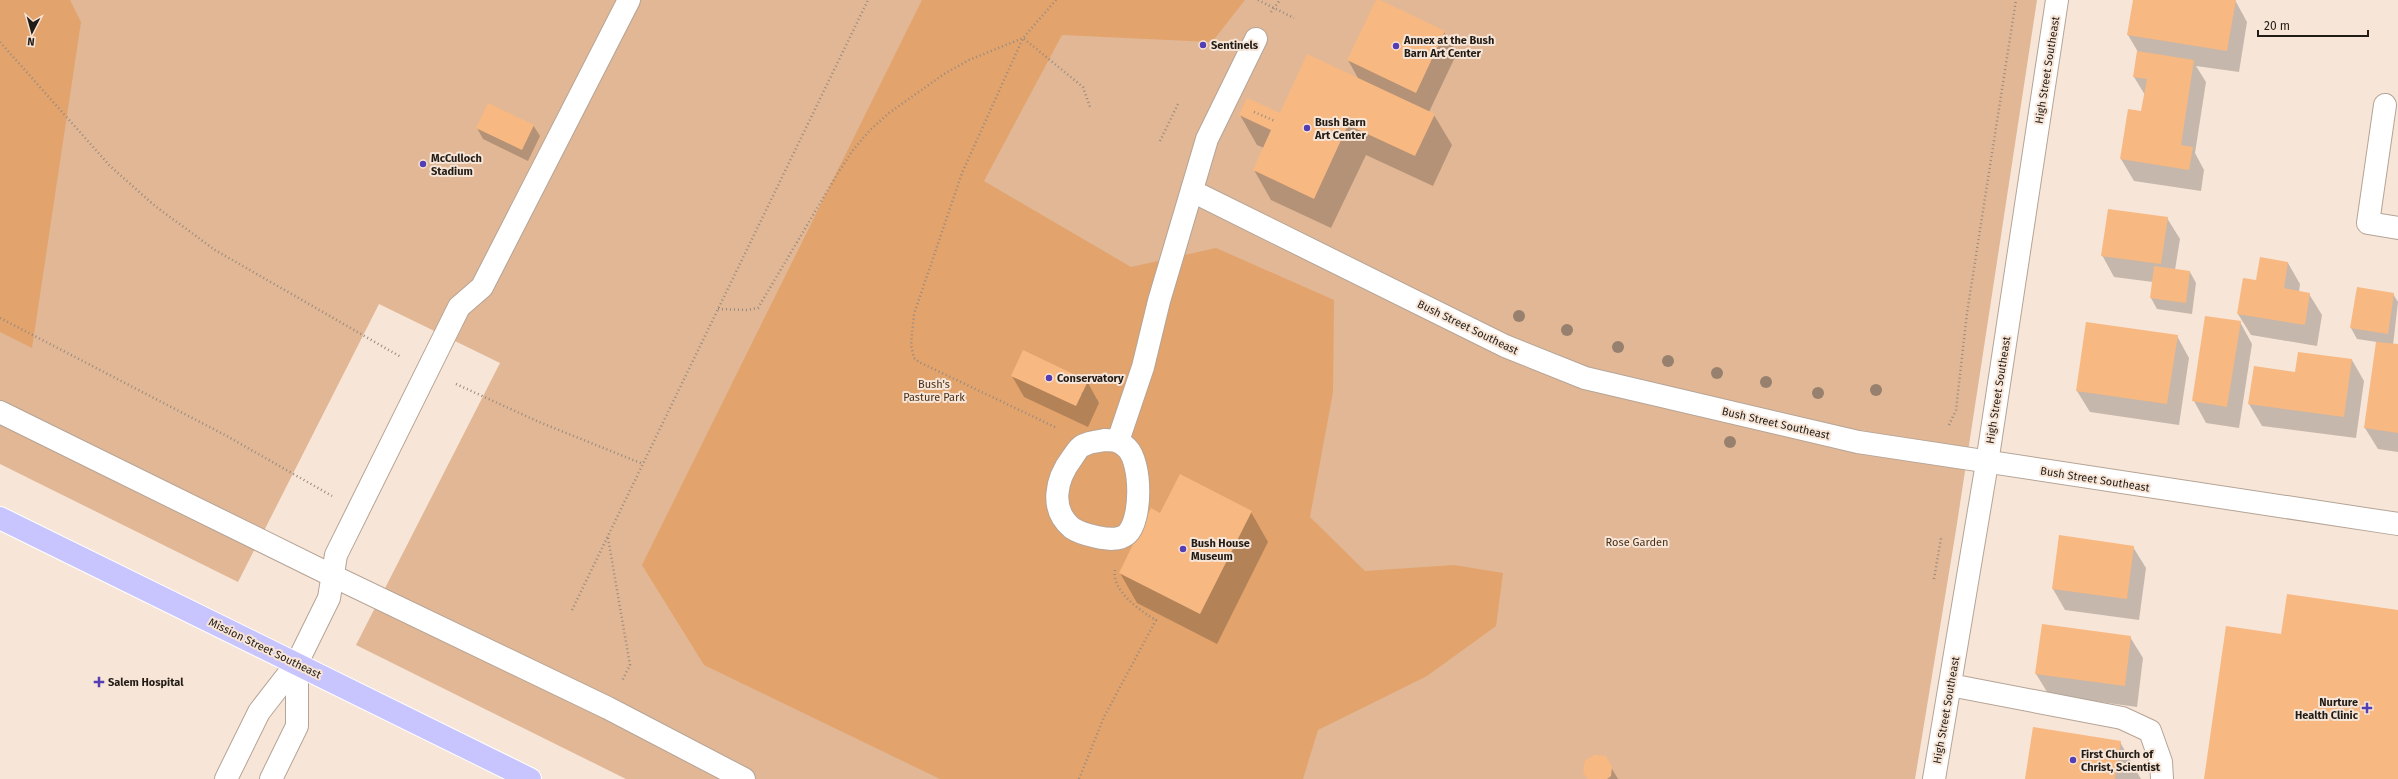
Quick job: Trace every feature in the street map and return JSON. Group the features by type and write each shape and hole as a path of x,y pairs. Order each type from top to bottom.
{"main road":[{"name":"Mission Street Southeast","path":"0,518 530,779"}],"street":[{"path":"226,779 259,712 297,664 329,598 336,555 459,307 482,288 629,0"},
{"name":"High Street Southeast","path":"1934,779 1987,463 2057,0"},
{"path":"1118,441 1143,367 1158,301 1207,139 1256,39"},
{"path":"2385,105 2368,223 2398,228"},
{"name":"Bush Street Southeast","path":"1192,191 1505,346 1585,378 1858,442 1987,463 2398,524"},
{"path":"0,412 332,576 608,708 744,779"},
{"path":"1105,440 1118,441 1128,449 1134,460 1138,484 1135,518 1132,528 1126,535 1110,539 1083,534 1063,520 1058,510 1058,486 1062,470 1082,446 1105,440"},
{"path":"271,779 297,726 297,664"},
{"path":"1950,685 2122,718 2150,731 2161,762 2162,779"}],"path":[{"path":"572,610 868,0"},
{"path":"1056,0 1023,38 962,173 914,314 911,345 914,358 919,362 1069,433 1082,446"},
{"path":"1258,0 1294,18"},
{"path":"1949,431 1949,422 1956,410 1967,313 2016,0"},
{"path":"718,309 747,310 758,308 853,150 889,113 944,74 969,60 1023,38"},
{"path":"1023,38 1083,86 1090,107"},
{"path":"0,42 110,166 181,226 216,250 342,321 398,355 539,422 643,464"},
{"path":"1160,141 1178,104"},
{"path":"1250,110 1275,121"},
{"path":"0,318 225,435 358,511"},
{"path":"1082,393 1102,404"},
{"path":"608,536 630,665 608,708"},
{"path":"1079,779 1104,717 1156,620 1132,605 1120,587 1114,572 1120,551 1118,538"}],"green space":[{"name":"Bush's Pasture Park","path":"0,0 2037,0 1956,530 1915,779 626,779 356,645 500,363 379,304 238,582 0,464"},
{"path":"0,0 70,0 81,22 32,348 0,332"},
{"path":"922,0 1245,0 1212,42 1062,35 984,181 1131,267 1216,248 1334,300 1333,392 1310,517 1365,571 1454,565 1503,573 1496,626 1427,676 1318,730 1303,779 940,779 704,665 642,565"}],"building":[{"name":"Annex at the Bush Barn Art Center","path":"1376,0 1380,0 1445,31 1416,93 1347,60"},
{"path":"2133,0 2236,0 2227,51 2127,35"},
{"path":"2137,51 2194,60 2181,145 2193,147 2189,170 2120,159 2128,109 2141,111 2147,79 2133,77"},
{"name":"Bush Barn Art Center","path":"1307,54 1435,114 1415,156 1348,125 1314,199 1253,170 1271,130 1239,115 1247,98 1280,113"},
{"path":"488,103 534,125 522,150 476,128"},
{"path":"2108,209 2168,217 2161,264 2101,256"},
{"path":"2260,257 2288,262 2284,288 2310,293 2305,325 2237,314 2243,278 2256,280"},
{"path":"2154,266 2190,271 2186,303 2150,298"},
{"path":"2357,287 2394,293 2388,334 2350,328"},
{"path":"2205,316 2241,321 2227,407 2192,401"},
{"path":"2086,322 2178,335 2167,404 2076,391"},
{"path":"2376,342 2398,344 2398,433 2364,428"},
{"name":"Conservatory","path":"1023,350 1088,381 1076,406 1011,376"},
{"path":"2298,352 2352,359 2344,417 2248,404 2254,366 2295,372"},
{"path":"1180,474 1252,511 1200,614 1119,573 1151,508 1160,513"},
{"path":"2059,535 2134,546 2127,599 2052,589"},
{"path":"2287,594 2398,610 2398,779 2204,779 2226,626 2281,634"},
{"path":"2042,624 2131,636 2125,686 2035,674"},
{"name":"First Church of Christ, Scientist","path":"2033,727 2121,741 2115,779 2025,779"},
{"path":"1595,755 1606,756 1612,767 1611,776 1607,779 1587,779 1583,772 1585,760"}],"place":[{"name":"Sentinels","path":"1203,45"},
{"name":"Annex at the Bush Barn Art Center","path":"1396,46"},
{"name":"Bush Barn Art Center","path":"1307,128"},
{"name":"McCulloch Stadium","path":"423,164"},
{"name":"Conservatory","path":"1049,378"},
{"name":"Bush House Museum","path":"1183,549"},
{"name":"Salem Hospital","path":"99,682"},
{"name":"Nurture Health Clinic","path":"2367,708"},
{"name":"First Church of Christ, Scientist","path":"2073,760"}],"park label":[{"name":"Rose Garden","path":"1637,542"}]}
